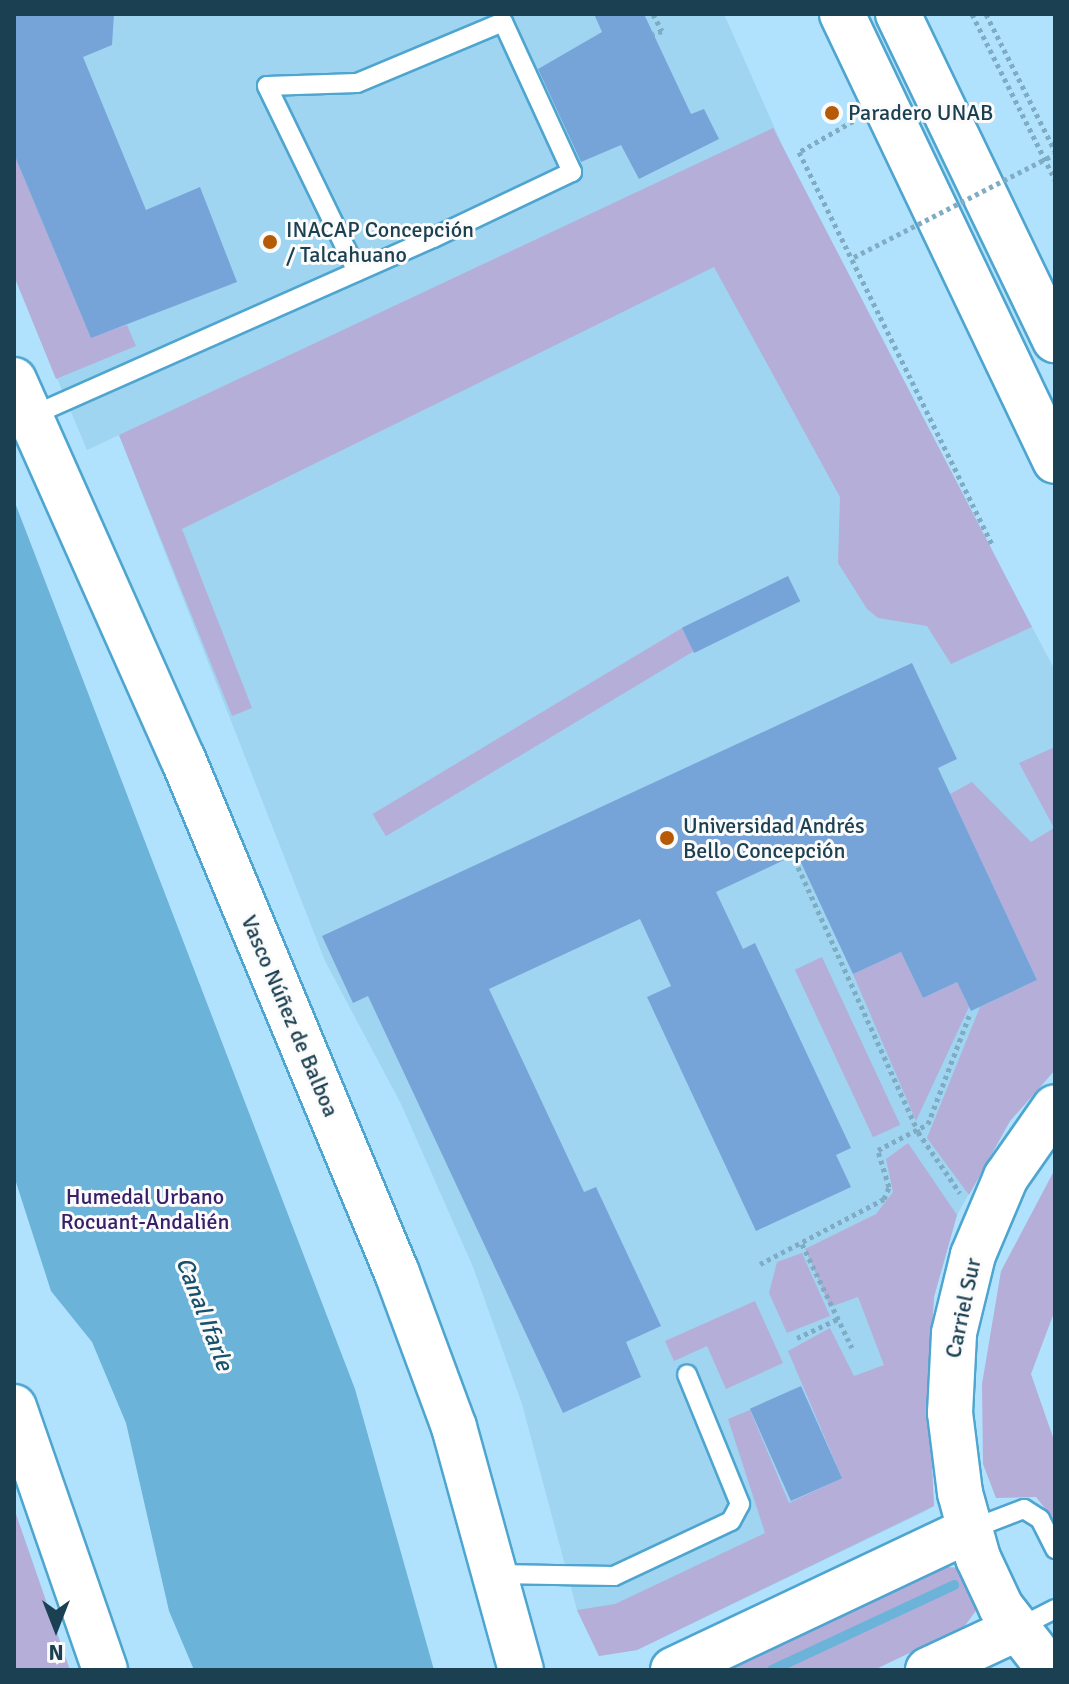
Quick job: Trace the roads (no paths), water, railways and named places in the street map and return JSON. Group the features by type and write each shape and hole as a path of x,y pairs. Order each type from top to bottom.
{"street":[{"path":"842,14 1055,461"},
{"path":"898,14 1055,340"},
{"path":"973,169 1055,277"},
{"name":"Vasco Núñez de Balboa","path":"22,398 183,759 397,1273 496,1574 521,1670"},
{"name":"Carriel Sur","path":"1050,1670 1016,1629 969,1530 953,1453 950,1373 962,1294 987,1218 1055,1107"},
{"path":"14,1407 105,1670"},
{"path":"673,1670 969,1530"},
{"path":"928,1670 1016,1629"}],"lane":[{"path":"22,398 357,271 572,172 503,22 357,83 267,86 357,271"},
{"path":"496,1574 614,1576 731,1521 740,1504 687,1374"},
{"path":"969,1530 1024,1509 1040,1519 1055,1549"},
{"path":"1016,1629 1055,1609"}],"water":[{"name":"Humedal Urbano Rocuant-Andalién","path":"14,500 355,1389 434,1670 194,1670 169,1611 126,1423 92,1342 51,1291 14,1176"}],"waterway":[{"path":"772,1670 954,1585"}],"place":[{"name":"Paradero UNAB","path":"832,113"},
{"name":"INACAP Concepción / Talcahuano","path":"270,242"},
{"name":"Universidad Andrés Bello Concepción","path":"667,838"}],"water label":[{"name":"Canal Ifarle","path":"204,1314"}]}
